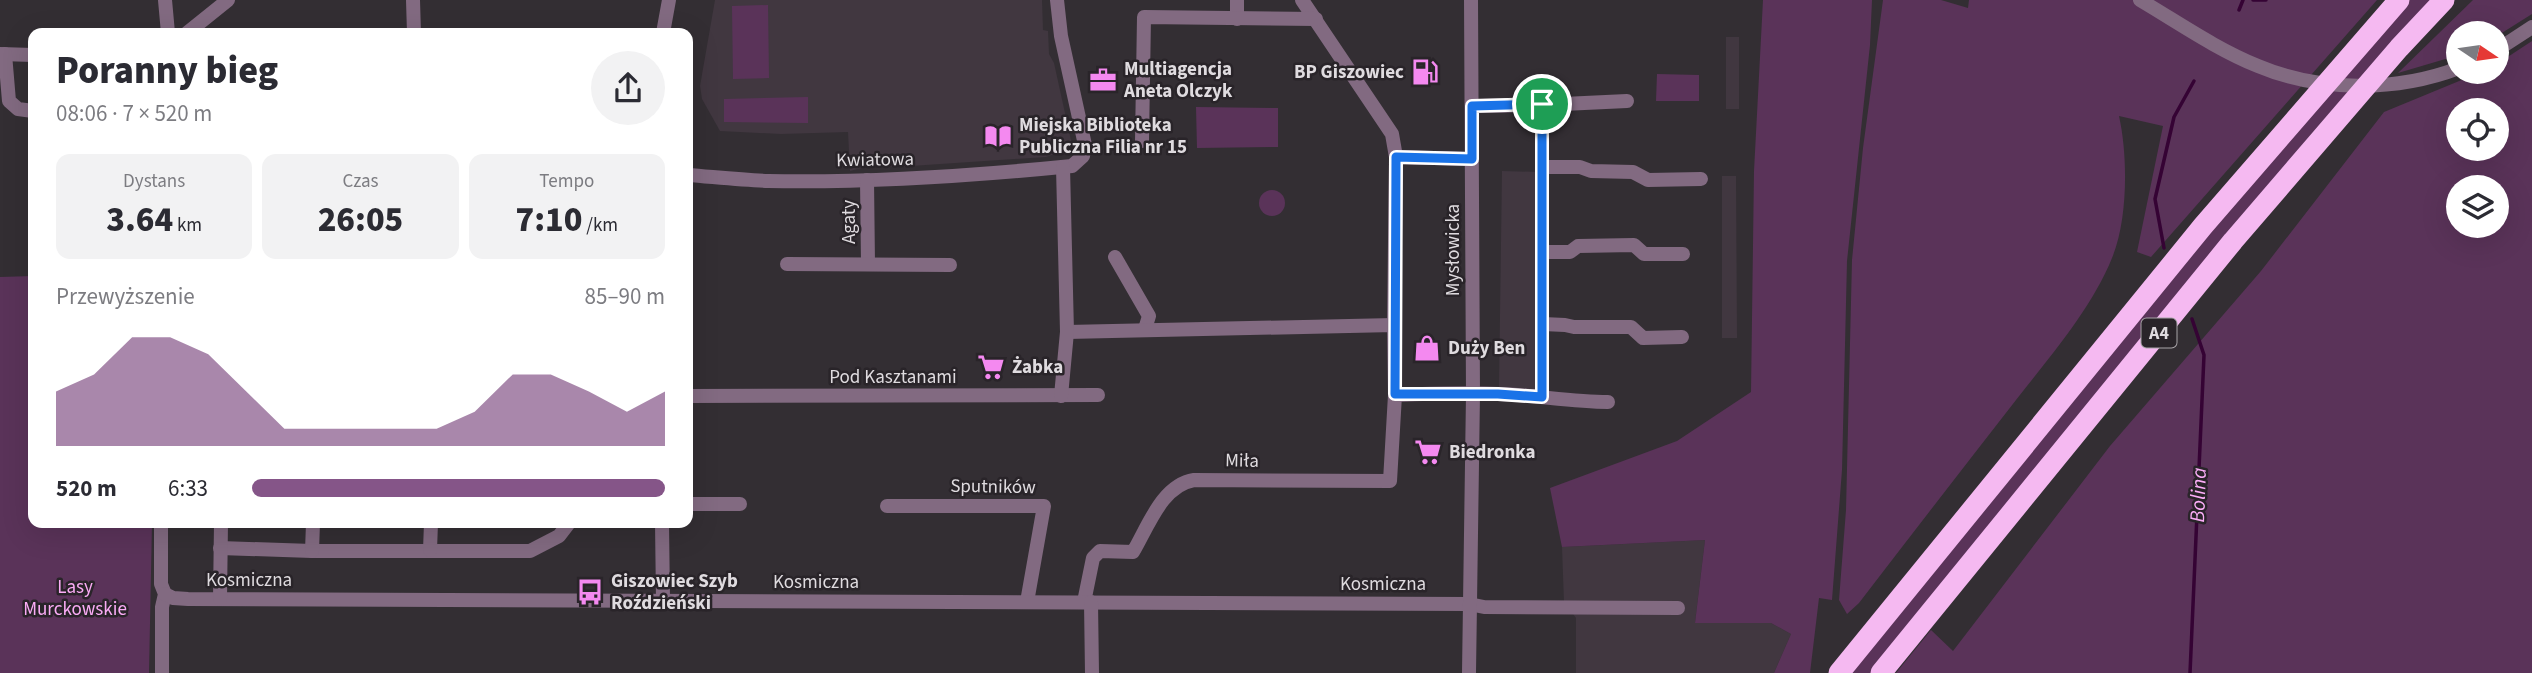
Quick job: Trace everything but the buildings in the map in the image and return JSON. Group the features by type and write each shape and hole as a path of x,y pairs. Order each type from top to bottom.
{"highway":[{"name":"A4","path":"1839,673 2203,226 2399,0"},
{"name":"A4","path":"1881,673 2233,241 2399,48 2444,0"}],"street":[{"path":"165,0 168,28"},
{"path":"193,28 228,0"},
{"path":"414,0 414,28"},
{"path":"664,28 669,0"},
{"path":"1057,0 1061,36 1085,145 1085,152 1079,162 1063,167 1067,331 1061,396"},
{"path":"1237,0 1237,19"},
{"name":"Miła","path":"1088,602 1093,558 1096,553 1133,552 1167,495 1179,484 1194,480 1390,481 1395,394 1396,157 1392,134 1302,0"},
{"name":"Mysłowicka","path":"1469,673 1473,394 1471,0"},
{"path":"2140,0 2258,67 2302,80 2351,85 2398,82 2446,71"},
{"path":"1142,141 1144,17 1316,19"},
{"path":"2510,41 2532,27"},
{"path":"28,55 3,54 9,101 18,109 28,110"},
{"path":"1472,106 1627,102"},
{"path":"1542,104 1542,397"},
{"path":"1396,157 1472,159"},
{"name":"Kwiatowa","path":"693,174 765,181 867,180 940,178 1063,167"},
{"path":"1544,167 1633,172 1648,180 1701,179"},
{"name":"Agaty","path":"867,180 868,264"},
{"path":"1543,253 1570,252 1578,246 1634,245 1644,254 1683,254"},
{"path":"1115,257 1149,316 1145,329"},
{"name":"Agaty","path":"787,264 950,265"},
{"path":"1543,324 1631,327 1643,338 1682,337"},
{"path":"1067,331 1394,325"},
{"path":"1395,394 1473,394 1608,402"},
{"name":"Pod Kasztanami","path":"693,396 1098,395"},
{"path":"693,505 740,504"},
{"name":"Sputników","path":"887,506 1044,506 1027,602"},
{"path":"161,528 161,584 165,594 162,607 162,673"},
{"path":"220,599 221,528"},
{"path":"312,551 313,528"},
{"path":"430,550 431,528"},
{"path":"220,548 312,551 530,551 559,536 566,528"},
{"path":"662,528 663,601"},
{"name":"Kosmiczna","path":"165,594 173,598 220,599 1469,604"},
{"path":"1088,602 1091,673"},
{"path":"1469,604 1484,607 1563,609 1678,608"}],"shaded area":[{"path":"715,0 1042,0 1043,30 1048,31 1049,54 1054,63 1072,145 1046,157 896,167 873,165 850,171 848,132 781,134 720,131 702,99 700,86"},
{"path":"1726,37 1739,37 1739,109 1726,109"},
{"path":"1502,171 1539,172 1536,390 1499,389"},
{"path":"1722,176 1736,176 1737,338 1722,338"},
{"path":"1705,540 1695,623 1771,623 1791,634 1774,673 1576,673 1576,618 1564,602 1562,547"}],"green space":[{"path":"1763,0 1872,0 1870,45 1847,261 1842,470 1832,600 1819,598 1810,673 1774,673 1791,634 1771,623 1695,623 1705,540 1562,547 1550,488 1677,441 1751,392 1754,171"},
{"path":"1883,0 1941,0 1968,8 1969,0 2377,0 2151,257 2137,252 2163,126 2119,116 2125,168 2124,207 2117,243 2103,277 2082,314 2056,350 1859,603 1847,614 1839,600 1846,510 1852,260 1863,148"},
{"path":"2407,0 2430,0 2312,133 1871,673 1848,673 2215,223"},
{"path":"2473,0 2532,0 2532,14 2510,28 2510,21 2451,21"},
{"path":"768,5 769,78 733,79 732,6"},
{"path":"2446,26 2446,59 2398,73"},
{"path":"2532,41 2532,673 1896,673 1931,630 1953,651 2110,446 2261,271 2384,112 2452,84 2510,84 2510,55"},
{"path":"1657,74 1699,75 1699,101 1656,101"},
{"path":"808,97 808,123 724,122 724,99"},
{"path":"1196,107 1278,108 1278,147 1197,148"},
{"path":"1272,190 1281,194 1285,203 1281,212 1272,216 1263,212 1259,203 1263,194"},
{"name":"Lasy Murckowskie","path":"28,276 28,528 152,528 149,673 0,673 0,277"}],"waterway":[{"name":"Bolina","path":"2239,10 2243,0"},
{"name":"Bolina","path":"2253,0 2266,0"},
{"name":"Bolina","path":"2164,248 2155,199 2174,117 2194,81"},
{"name":"Bolina","path":"2190,673 2204,355 2192,319"}],"place":[{"name":"BP Giszowiec","path":"1425,72"},
{"name":"Multiagencja Aneta Olczyk","path":"1103,80"},
{"name":"Miejska Biblioteka Publiczna Filia nr 15","path":"998,136"},
{"name":"Duży Ben","path":"1427,348"},
{"name":"Żabka","path":"991,367"},
{"name":"Biedronka","path":"1428,452"},
{"name":"Giszowiec Szyb Roździeński","path":"590,592"}],"route":[{"path":"1542,104 1542,397 1498,394 1395,394 1396,157 1472,159 1472,106 1542,104"}]}
